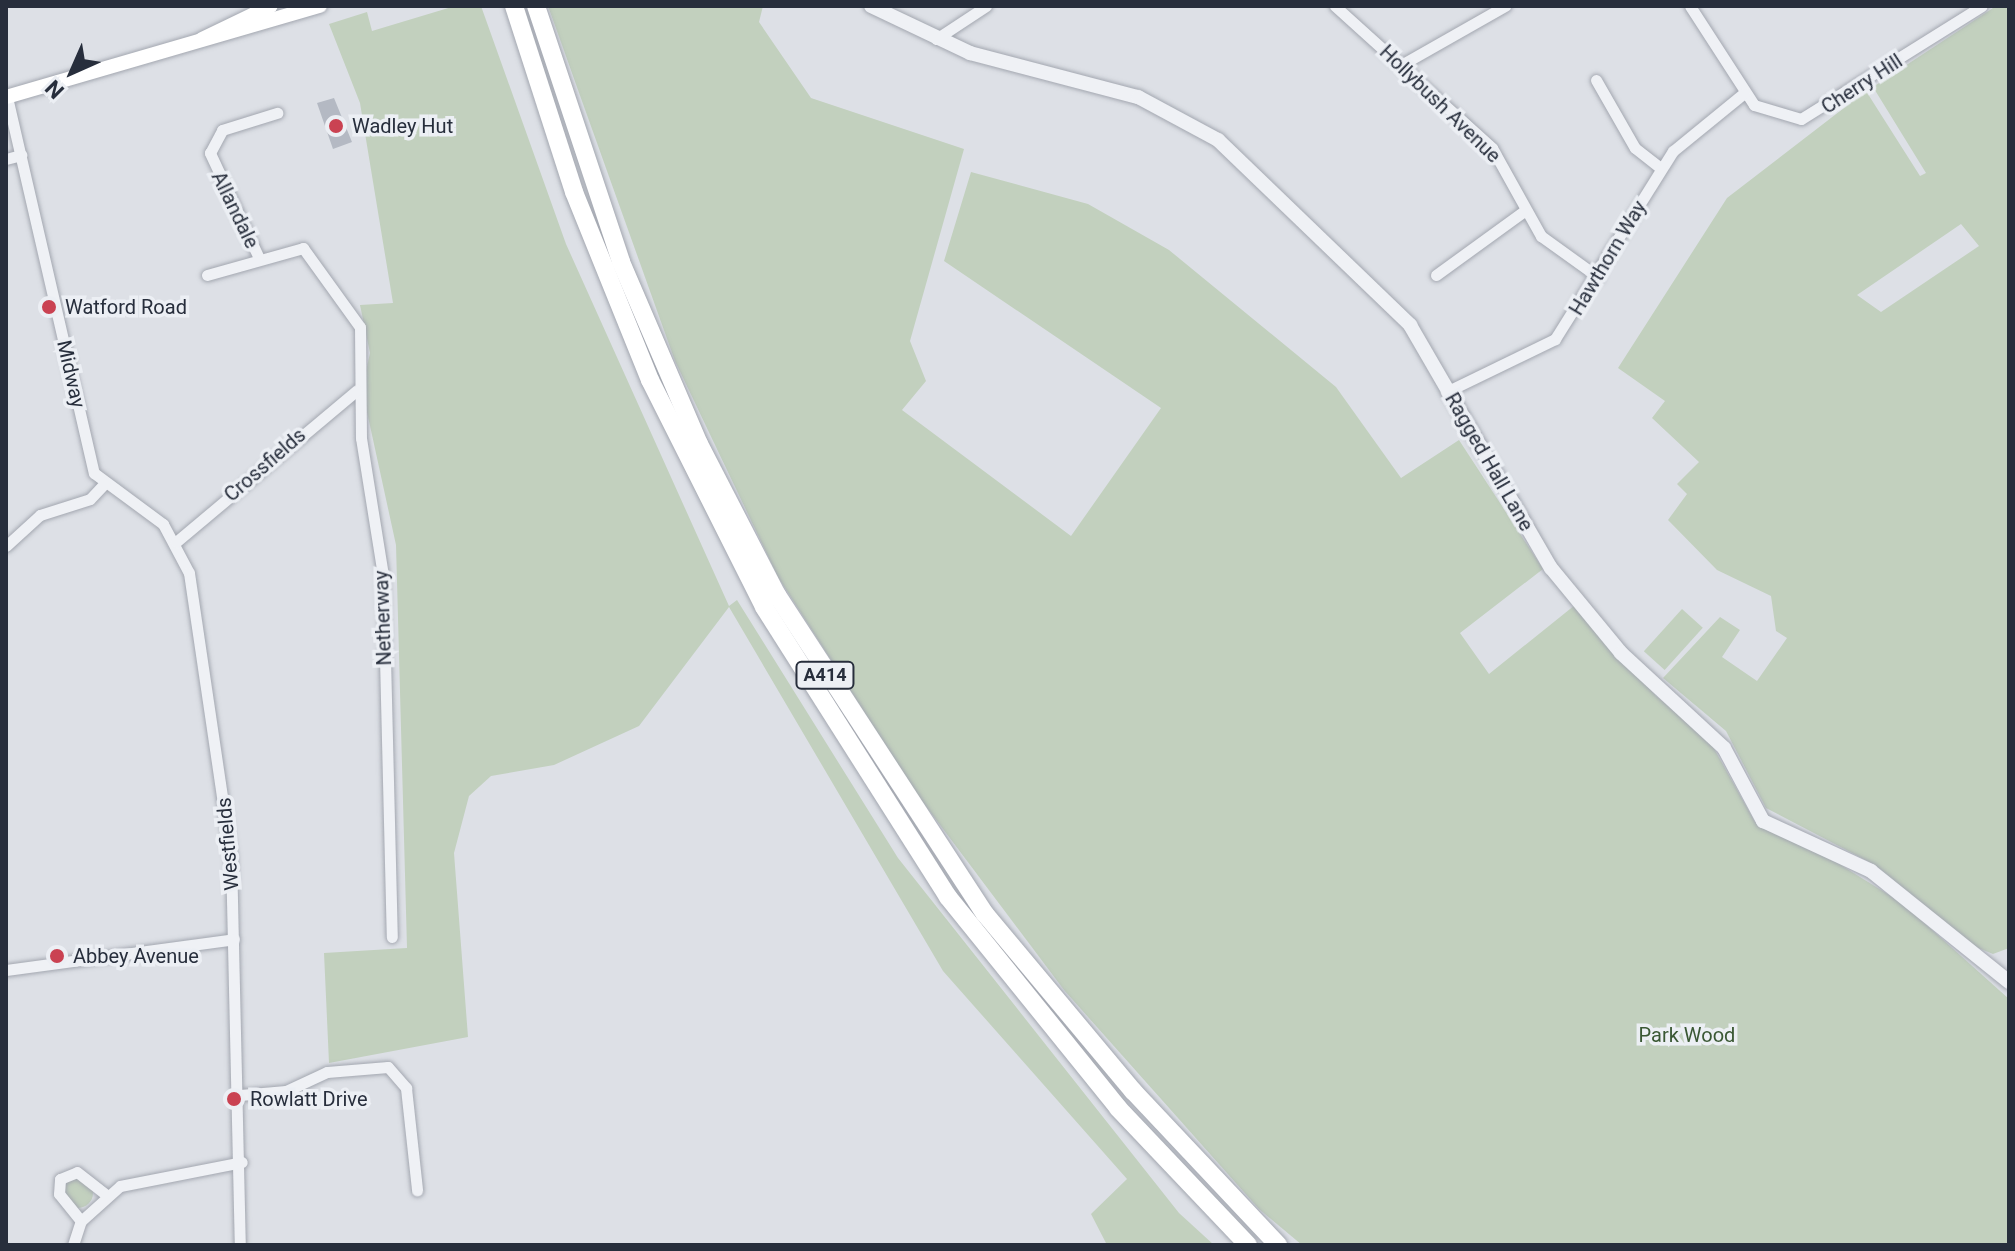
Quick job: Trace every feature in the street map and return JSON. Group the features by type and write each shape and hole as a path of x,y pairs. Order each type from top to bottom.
{"highway":[{"name":"A414","path":"514,6 574,192 650,380 764,607 948,897 1118,1108 1248,1245"},
{"name":"A414","path":"536,6 627,275 699,444 794,623 985,914 1133,1091 1278,1245"}],"main road":[{"path":"6,97 201,40 271,6"},
{"path":"201,40 232,37 294,10 320,6"}],"street":[{"name":"Ragged Hall Lane","path":"871,6 936,39 1113,88 1202,129 1376,286 1423,344 1446,392 1551,568 1621,653 1724,748 1763,821 1871,871 2006,973"},
{"path":"936,39 986,6"},
{"name":"Hollybush Avenue","path":"1335,6 1492,148 1524,211 1559,252 1598,277"},
{"path":"1401,65 1505,6"},
{"name":"Cherry Hill","path":"1690,6 1744,93 1771,116 1809,117 1982,6"},
{"path":"1596,80 1635,148 1661,168"},
{"name":"Hawthorn Way","path":"1446,392 1543,348 1598,277 1661,168 1688,134 1744,93"},
{"name":"Midway","path":"6,97 93,467 105,483"},
{"name":"Allandale","path":"258,256 210,153 222,130 277,113"},
{"path":"6,159 21,155"},
{"path":"1436,275 1524,211"},
{"name":"Allandale","path":"207,275 258,256 307,250 346,306"},
{"name":"Netherway","path":"346,306 362,336 357,390 383,576 392,937"},
{"name":"Crossfields","path":"176,542 357,390"},
{"path":"6,546 40,515 90,499 105,483"},
{"name":"Westfields","path":"105,483 176,542 189,573 220,752 234,939 242,1162 240,1245"},
{"path":"6,970 234,939"},
{"path":"240,1095 286,1091 327,1072 388,1067 406,1088 417,1190"},
{"path":"73,1245 81,1221 106,1195 153,1174 242,1162"},
{"path":"81,1221 59,1194 60,1179 77,1172 106,1195"}],"green space":[{"path":"455,6 481,6 566,244 729,606 737,600 898,858 1179,1213 1214,1245 1107,1245 1091,1214 1127,1179 943,971 729,607 639,726 554,765 491,776 469,796 454,853 468,1037 329,1063 324,953 407,948 396,545 362,389 370,353 360,305 393,303 360,103 329,24 367,12 372,31"},
{"name":"Park Wood","path":"548,6 763,6 759,22 811,98 964,149 910,341 926,381 902,410 1071,536 1161,408 944,261 971,172 1088,204 1169,250 1336,387 1401,478 1459,440 1543,569 1460,633 1489,674 1575,605 1656,696 1707,736 1755,822 1810,846 1902,903 2009,999 2009,1245 1302,1245 1259,1209 1064,990 916,793 778,577 675,361"},
{"path":"1996,6 2009,6 2009,948 1993,954 1971,945 1875,865 1766,808 1726,731 1663,678 1720,617 1740,630 1722,657 1757,681 1787,638 1776,631 1771,596 1717,570 1668,520 1687,494 1677,484 1699,462 1652,418 1665,401 1618,368 1727,198 1866,91 1920,176 1926,173 1873,87","holes":["1961,224 1979,246 1881,312 1857,295"]},
{"path":"1682,609 1703,628 1665,670 1644,651"},
{"path":"78,1178 88,1183 93,1193 88,1203 78,1208 68,1203 63,1193 68,1183"}],"building":[{"name":"Wadley Hut","path":"334,98 352,142 333,149 317,103"}],"place":[{"name":"Wadley Hut","path":"336,126"},
{"name":"Watford Road","path":"49,307"},
{"name":"Abbey Avenue","path":"57,956"},
{"name":"Rowlatt Drive","path":"234,1099"}]}
